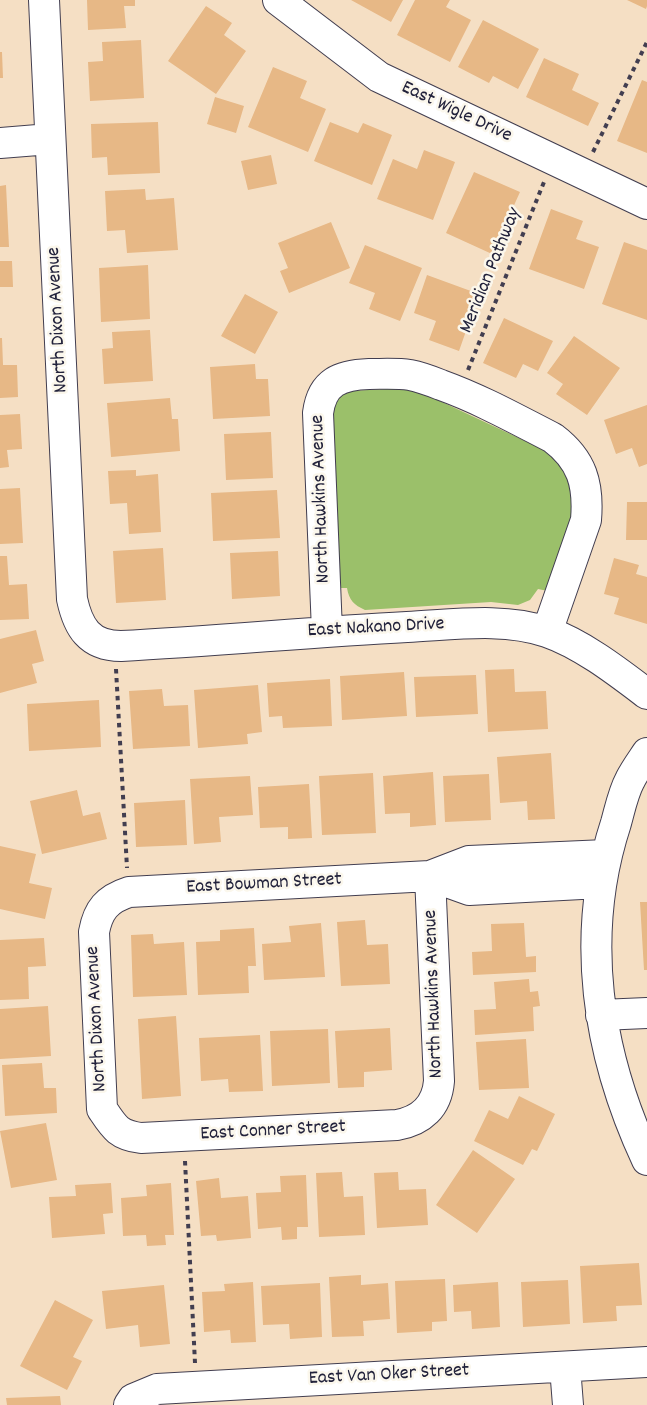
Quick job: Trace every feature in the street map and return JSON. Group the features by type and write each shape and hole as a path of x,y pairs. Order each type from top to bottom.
{"street":[{"name":"North Dixon Avenue","path":"44,0 72,599 80,626 88,636"},
{"name":"East Wigle Drive","path":"278,0 379,77 647,204"},
{"path":"0,143 50,140"},
{"name":"North Hawkins Avenue","path":"327,632 318,413 325,391 342,377 353,374 412,375 464,393 553,438 576,460 586,483 588,503 586,520 548,632"},
{"name":"East Nakano Drive","path":"88,636 103,643 121,646 491,623 548,632 618,672 647,694"},
{"path":"647,753 629,781 603,869 597,908 596,947 601,1015 620,1093 647,1160"},
{"name":"East Bowman Street","path":"103,906 115,897 129,892 430,876 469,890 603,869"},
{"name":"North Hawkins Avenue","path":"428,1110 435,1099 439,1081 430,876"},
{"name":"North Dixon Avenue","path":"103,906 96,919 94,932 102,1109 116,1130"},
{"path":"601,1015 647,1013"},
{"name":"East Conner Street","path":"116,1130 126,1136 141,1138 397,1125 409,1123 428,1110"},
{"name":"East Van Oker Street","path":"131,1402 157,1389 647,1362"},
{"path":"565,1367 568,1405"}],"path":[{"path":"590,158 647,42"},
{"name":"Meridian Pathway","path":"464,378 548,174"},
{"path":"115,664 128,875"},
{"path":"185,1155 195,1369"}],"green space":[{"path":"405,388 425,394 538,447 553,456 569,477 574,518 548,591 538,589 530,600 518,605 491,602 365,610 353,602 347,588 339,588 330,410 340,394 349,391"}],"building":[{"path":"87,0 135,0 135,6 124,6 126,28 88,30"},
{"path":"351,0 403,0 391,22"},
{"path":"415,0 450,0 446,7 471,20 450,62 397,35"},
{"path":"627,0 647,0 646,9"},
{"path":"206,6 232,23 224,35 246,51 216,94 168,61"},
{"path":"483,20 539,49 518,89 493,76 489,83 458,67"},
{"path":"141,40 144,98 90,101 88,62 103,61 102,42"},
{"path":"0,52 2,52 3,78 0,78"},
{"path":"544,58 579,74 572,90 599,103 588,126 526,97"},
{"path":"273,67 307,81 300,98 326,109 308,152 248,127"},
{"path":"642,80 647,82 647,153 617,141"},
{"path":"215,97 244,106 236,133 207,124"},
{"path":"158,122 160,173 108,175 107,157 92,158 91,124"},
{"path":"330,122 358,133 363,123 392,135 372,185 314,161"},
{"path":"424,150 455,162 433,220 377,199 393,159 417,169"},
{"path":"271,155 277,184 248,190 241,161"},
{"path":"474,172 520,192 492,254 446,233"},
{"path":"6,185 9,247 0,247 0,186"},
{"path":"145,189 146,200 174,198 178,250 127,253 125,230 107,231 105,191"},
{"path":"551,209 583,221 576,239 599,247 584,289 529,269"},
{"path":"331,222 350,268 289,293 280,271 288,268 278,243"},
{"path":"624,242 647,250 647,320 602,304"},
{"path":"365,245 422,268 400,321 369,309 375,293 349,283"},
{"path":"0,261 12,261 13,287 0,287"},
{"path":"148,265 150,319 101,322 99,268"},
{"path":"427,275 479,294 459,351 429,340 436,321 414,313"},
{"path":"245,294 278,312 255,354 221,336"},
{"path":"504,318 553,341 538,371 523,364 516,378 483,363"},
{"path":"150,330 153,381 104,384 102,349 113,348 112,332"},
{"path":"574,336 620,368 587,415 556,394 563,384 547,373"},
{"path":"0,338 2,338 3,365 17,365 18,397 0,398"},
{"path":"255,364 256,379 268,379 270,416 213,419 210,367"},
{"path":"170,398 172,419 178,419 180,451 111,457 107,403"},
{"path":"647,405 647,464 639,467 632,448 616,454 604,420"},
{"path":"20,414 22,449 7,450 9,467 0,468 0,415"},
{"path":"271,432 273,478 226,480 224,434"},
{"path":"136,470 136,476 158,474 161,532 129,534 127,503 110,504 108,471"},
{"path":"20,488 23,543 0,544 0,489"},
{"path":"277,490 280,538 213,541 211,493"},
{"path":"627,502 647,502 647,540 626,540"},
{"path":"163,548 166,600 116,603 113,551"},
{"path":"278,551 280,596 232,599 230,553"},
{"path":"0,556 7,556 9,585 27,584 29,619 0,620"},
{"path":"614,558 639,565 636,574 647,577 647,624 614,614 619,598 604,594"},
{"path":"36,630 44,661 32,664 37,683 0,693 0,639"},
{"path":"514,669 515,692 546,691 548,729 488,732 485,670"},
{"path":"404,672 407,716 342,720 340,676"},
{"path":"476,675 478,714 416,717 414,677"},
{"path":"330,679 332,726 283,728 282,716 269,717 267,683"},
{"path":"258,685 262,732 247,734 248,744 198,748 194,690"},
{"path":"162,689 164,706 188,705 190,746 133,749 129,691"},
{"path":"99,700 101,747 29,751 27,704"},
{"path":"551,753 555,819 528,820 527,801 500,803 497,757"},
{"path":"433,772 436,825 410,827 410,813 385,814 383,776"},
{"path":"373,773 376,833 322,835 319,776"},
{"path":"489,774 491,820 445,822 443,776"},
{"path":"250,776 253,815 219,817 221,842 194,844 190,779"},
{"path":"309,784 312,838 288,839 288,827 260,828 258,787"},
{"path":"77,790 83,816 100,812 107,839 42,854 30,801"},
{"path":"185,800 187,845 136,847 134,803"},
{"path":"0,846 36,854 29,883 52,888 45,919 0,909"},
{"path":"640,902 647,902 647,970 644,970"},
{"path":"365,920 367,945 388,944 390,984 341,986 337,922"},
{"path":"321,923 325,977 264,980 262,944 291,942 289,926"},
{"path":"524,923 526,957 536,956 536,972 473,975 472,952 492,951 491,924"},
{"path":"254,928 256,966 248,966 249,993 198,995 196,942 220,941 220,930"},
{"path":"153,934 154,944 184,942 187,995 133,997 131,935"},
{"path":"44,938 46,966 28,967 29,999 0,1000 0,940"},
{"path":"529,979 530,992 538,991 540,1006 533,1007 534,1031 475,1035 474,1010 496,1009 494,982"},
{"path":"48,1006 51,1056 0,1059 0,1009"},
{"path":"176,1016 181,1096 142,1099 138,1019"},
{"path":"390,1028 392,1070 364,1072 364,1087 338,1088 335,1031"},
{"path":"328,1029 330,1083 272,1086 270,1031"},
{"path":"260,1035 263,1091 229,1092 228,1079 201,1081 199,1038"},
{"path":"526,1039 529,1088 479,1090 476,1042"},
{"path":"42,1063 44,1088 56,1088 57,1113 5,1116 2,1065"},
{"path":"519,1096 555,1114 537,1151 532,1149 523,1165 474,1141 489,1110 508,1119"},
{"path":"46,1123 57,1180 11,1188 0,1131"},
{"path":"473,1150 515,1179 477,1233 436,1205"},
{"path":"342,1172 344,1197 363,1196 365,1235 319,1237 316,1173"},
{"path":"398,1172 399,1190 426,1189 428,1225 377,1228 374,1173"},
{"path":"306,1175 308,1227 297,1227 297,1239 282,1240 281,1227 258,1229 256,1193 281,1192 280,1176"},
{"path":"219,1178 221,1198 248,1196 251,1238 217,1241 216,1235 201,1236 196,1181"},
{"path":"111,1183 113,1213 103,1214 105,1234 52,1238 49,1197 76,1196 75,1185"},
{"path":"171,1183 174,1235 165,1235 166,1245 147,1246 146,1235 123,1236 121,1198 147,1196 146,1185"},
{"path":"639,1263 642,1305 616,1306 617,1321 583,1323 580,1266"},
{"path":"361,1275 361,1285 388,1283 390,1319 363,1321 364,1336 332,1337 329,1277"},
{"path":"445,1279 447,1321 432,1322 432,1331 397,1333 395,1281"},
{"path":"568,1280 570,1324 523,1327 521,1282"},
{"path":"253,1282 256,1342 231,1343 230,1330 204,1332 202,1292 225,1291 224,1284"},
{"path":"498,1282 500,1327 472,1329 471,1311 454,1312 453,1285"},
{"path":"320,1283 322,1337 290,1339 289,1324 263,1325 261,1286"},
{"path":"164,1285 170,1344 140,1347 138,1325 106,1329 102,1291"},
{"path":"55,1300 93,1320 73,1357 82,1361 67,1390 20,1366"},
{"path":"60,1396 61,1405 7,1405 6,1398"}]}
